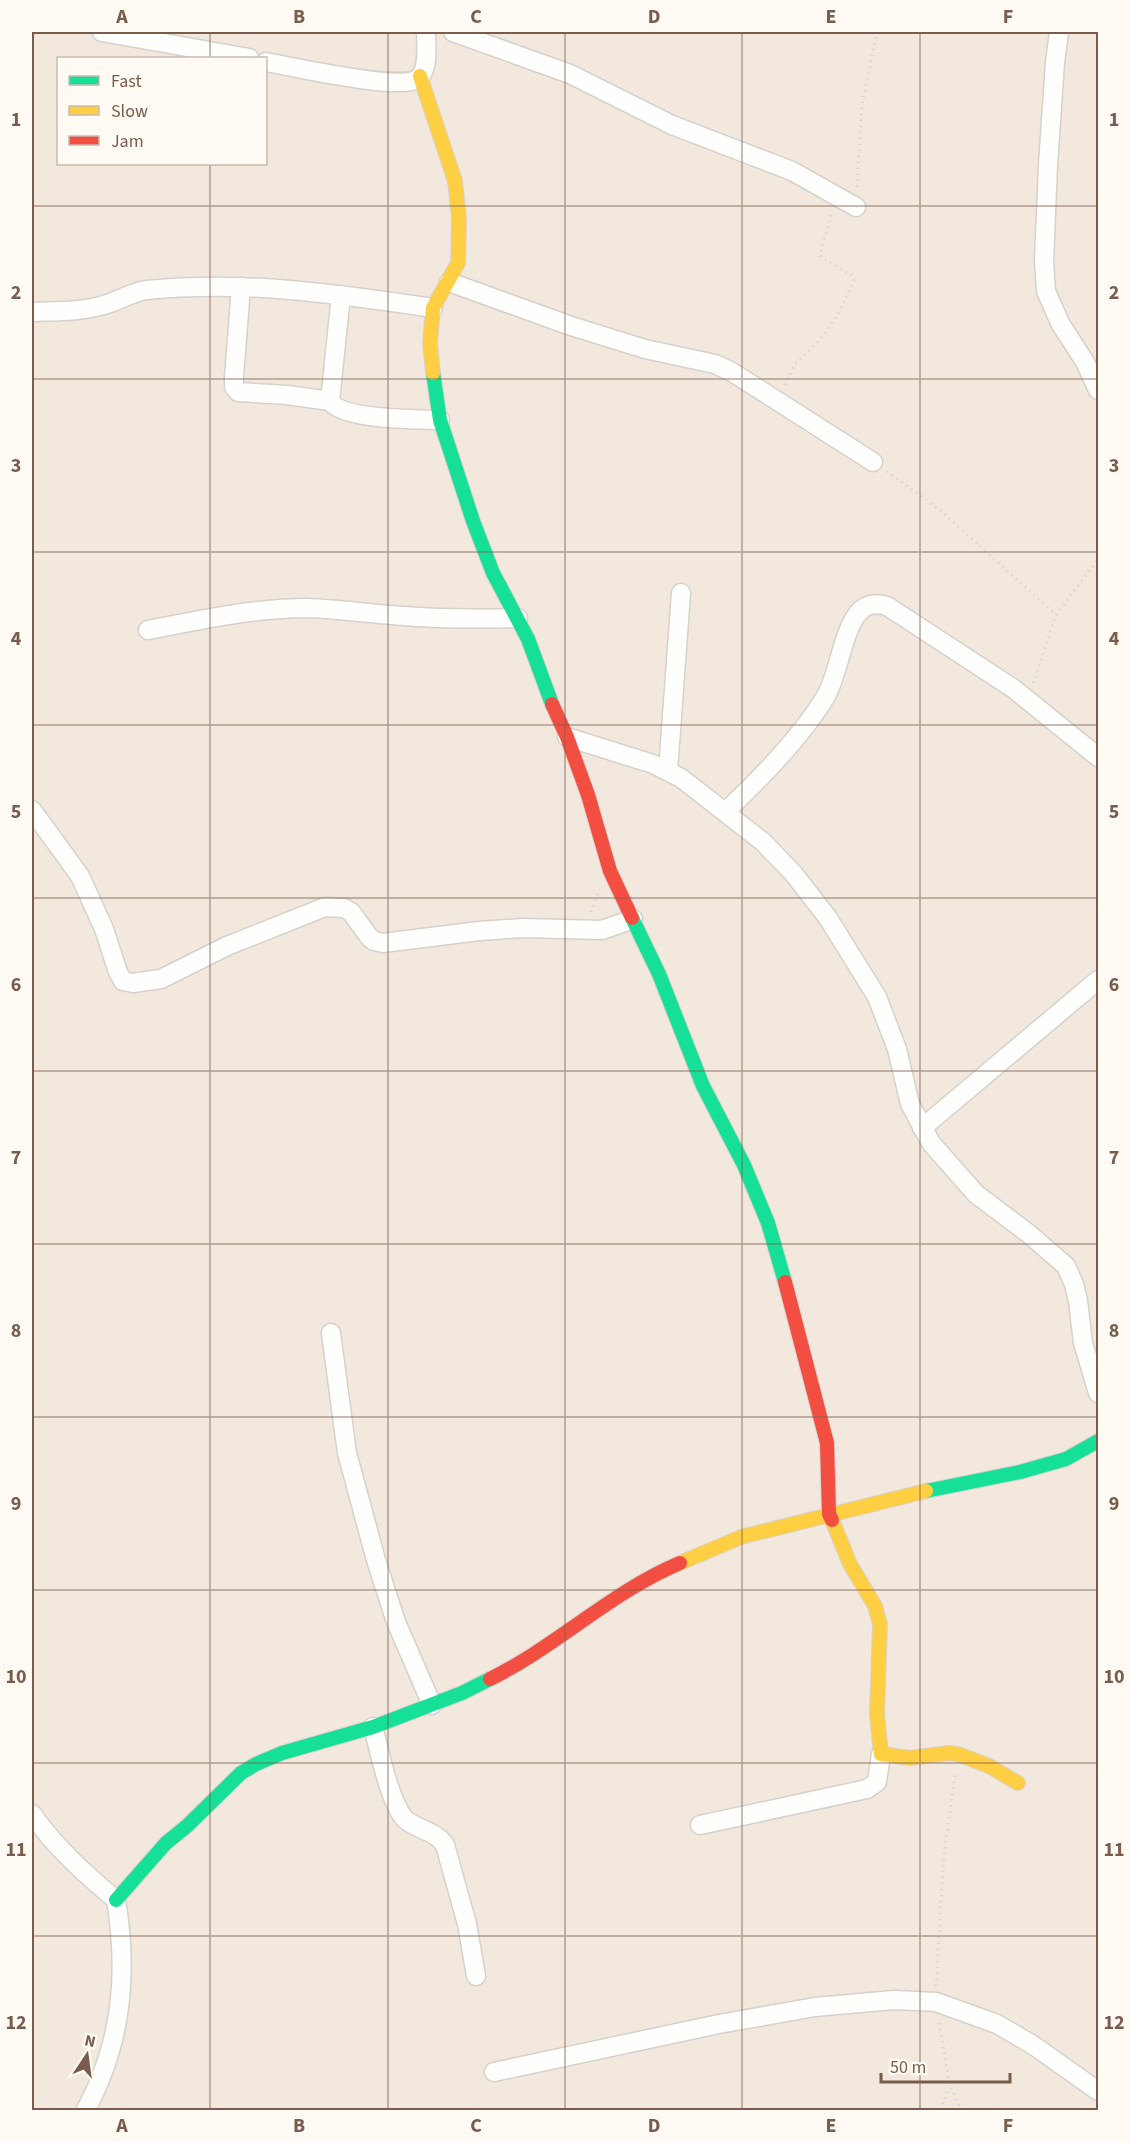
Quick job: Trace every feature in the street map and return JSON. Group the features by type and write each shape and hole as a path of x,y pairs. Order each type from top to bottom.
{"street":[{"path":"102,32 243,57"},
{"path":"267,62 393,83 414,81 420,76 425,65 426,32"},
{"path":"453,32 570,74 672,125 792,171 856,207"},
{"path":"1059,32 1048,165 1044,261 1046,291 1060,323 1085,362 1098,390"},
{"path":"420,76 455,181 460,243 458,263 433,308 430,343 440,420 473,521 493,573 536,657 552,704 567,737 588,795 610,871 659,974 703,1086 744,1165 768,1223 803,1346 827,1443 829,1514 850,1564 875,1606 880,1624 877,1714 881,1754 877,1782 867,1789 700,1824"},
{"path":"449,282 570,326 715,364 779,401 873,462"},
{"path":"32,312 91,308 104,305 133,292 149,290 241,287 341,295 433,308"},
{"path":"241,287 234,387 238,392 330,401 338,410 359,415 440,420"},
{"path":"330,401 341,295"},
{"path":"668,771 681,593"},
{"path":"726,811 772,764 817,709 835,677 849,628 861,610 870,605 886,606 978,664 1098,757"},
{"path":"148,630 240,613 305,608 462,620 518,618"},
{"path":"567,737 668,771 726,811 776,853 793,873 828,918 877,997 890,1029 910,1104 931,1143 976,1194 1029,1234 1066,1266 1074,1284 1083,1343 1098,1393"},
{"path":"32,810 80,876 104,929 118,972 123,981 128,982 161,979 227,946 325,907 344,908 351,912 374,941 383,943 523,928 602,930 633,919"},
{"path":"922,1128 1098,980"},
{"path":"331,1333 347,1453 376,1560 396,1622 432,1705"},
{"path":"116,1900 166,1843 187,1826 241,1773 255,1764 373,1727 462,1693 516,1666 638,1583 672,1566 741,1537 904,1496 1066,1460 1098,1441"},
{"path":"373,1727 388,1782 402,1815 408,1822 440,1838 445,1845 467,1924 476,1976"},
{"path":"881,1754 910,1758 958,1754 989,1766 1018,1783"},
{"path":"32,1814 42,1829 87,1875 116,1900 121,1930 122,1992 112,2044 101,2077 86,2110"},
{"path":"494,2072 719,2024 815,2007 894,2000 936,2002 997,2024 1033,2045 1098,2091"}],"path":[{"path":"779,401 795,364 825,333 839,312 854,280 846,271 823,259 820,253 831,215 856,207 862,104 877,32"},
{"path":"873,462 941,511 1056,615"},
{"path":"1027,700 1056,615 1098,559"},
{"path":"588,917 610,871"},
{"path":"958,1754 944,1854 936,2002 950,2085 961,2110"},
{"path":"941,2110 950,2085"}],"shaded area":[{"path":"32,32 1098,32 1098,2110 32,2110"}],"traffic: fast":[{"path":"433,373 440,420 473,521 493,573 528,639 552,704"},
{"path":"632,918 659,974 703,1086 744,1165 768,1223 785,1282"},
{"path":"926,1491 1020,1472 1066,1459 1098,1441"},
{"path":"116,1900 166,1843 187,1826 241,1773 256,1764 282,1753 373,1727 462,1693 490,1679"}],"traffic: slow":[{"path":"420,76 455,181 459,219 458,263 433,308 430,343 433,373"},
{"path":"680,1563 741,1537 926,1491"},
{"path":"832,1520 850,1564 875,1606 880,1624 877,1714 881,1754 910,1758 958,1754 989,1766 1018,1783"}],"traffic: jam":[{"path":"552,704 567,737 588,795 610,871 632,918"},
{"path":"785,1282 827,1443 829,1514 832,1520"},
{"path":"490,1679 515,1666 631,1589 680,1563"}]}
